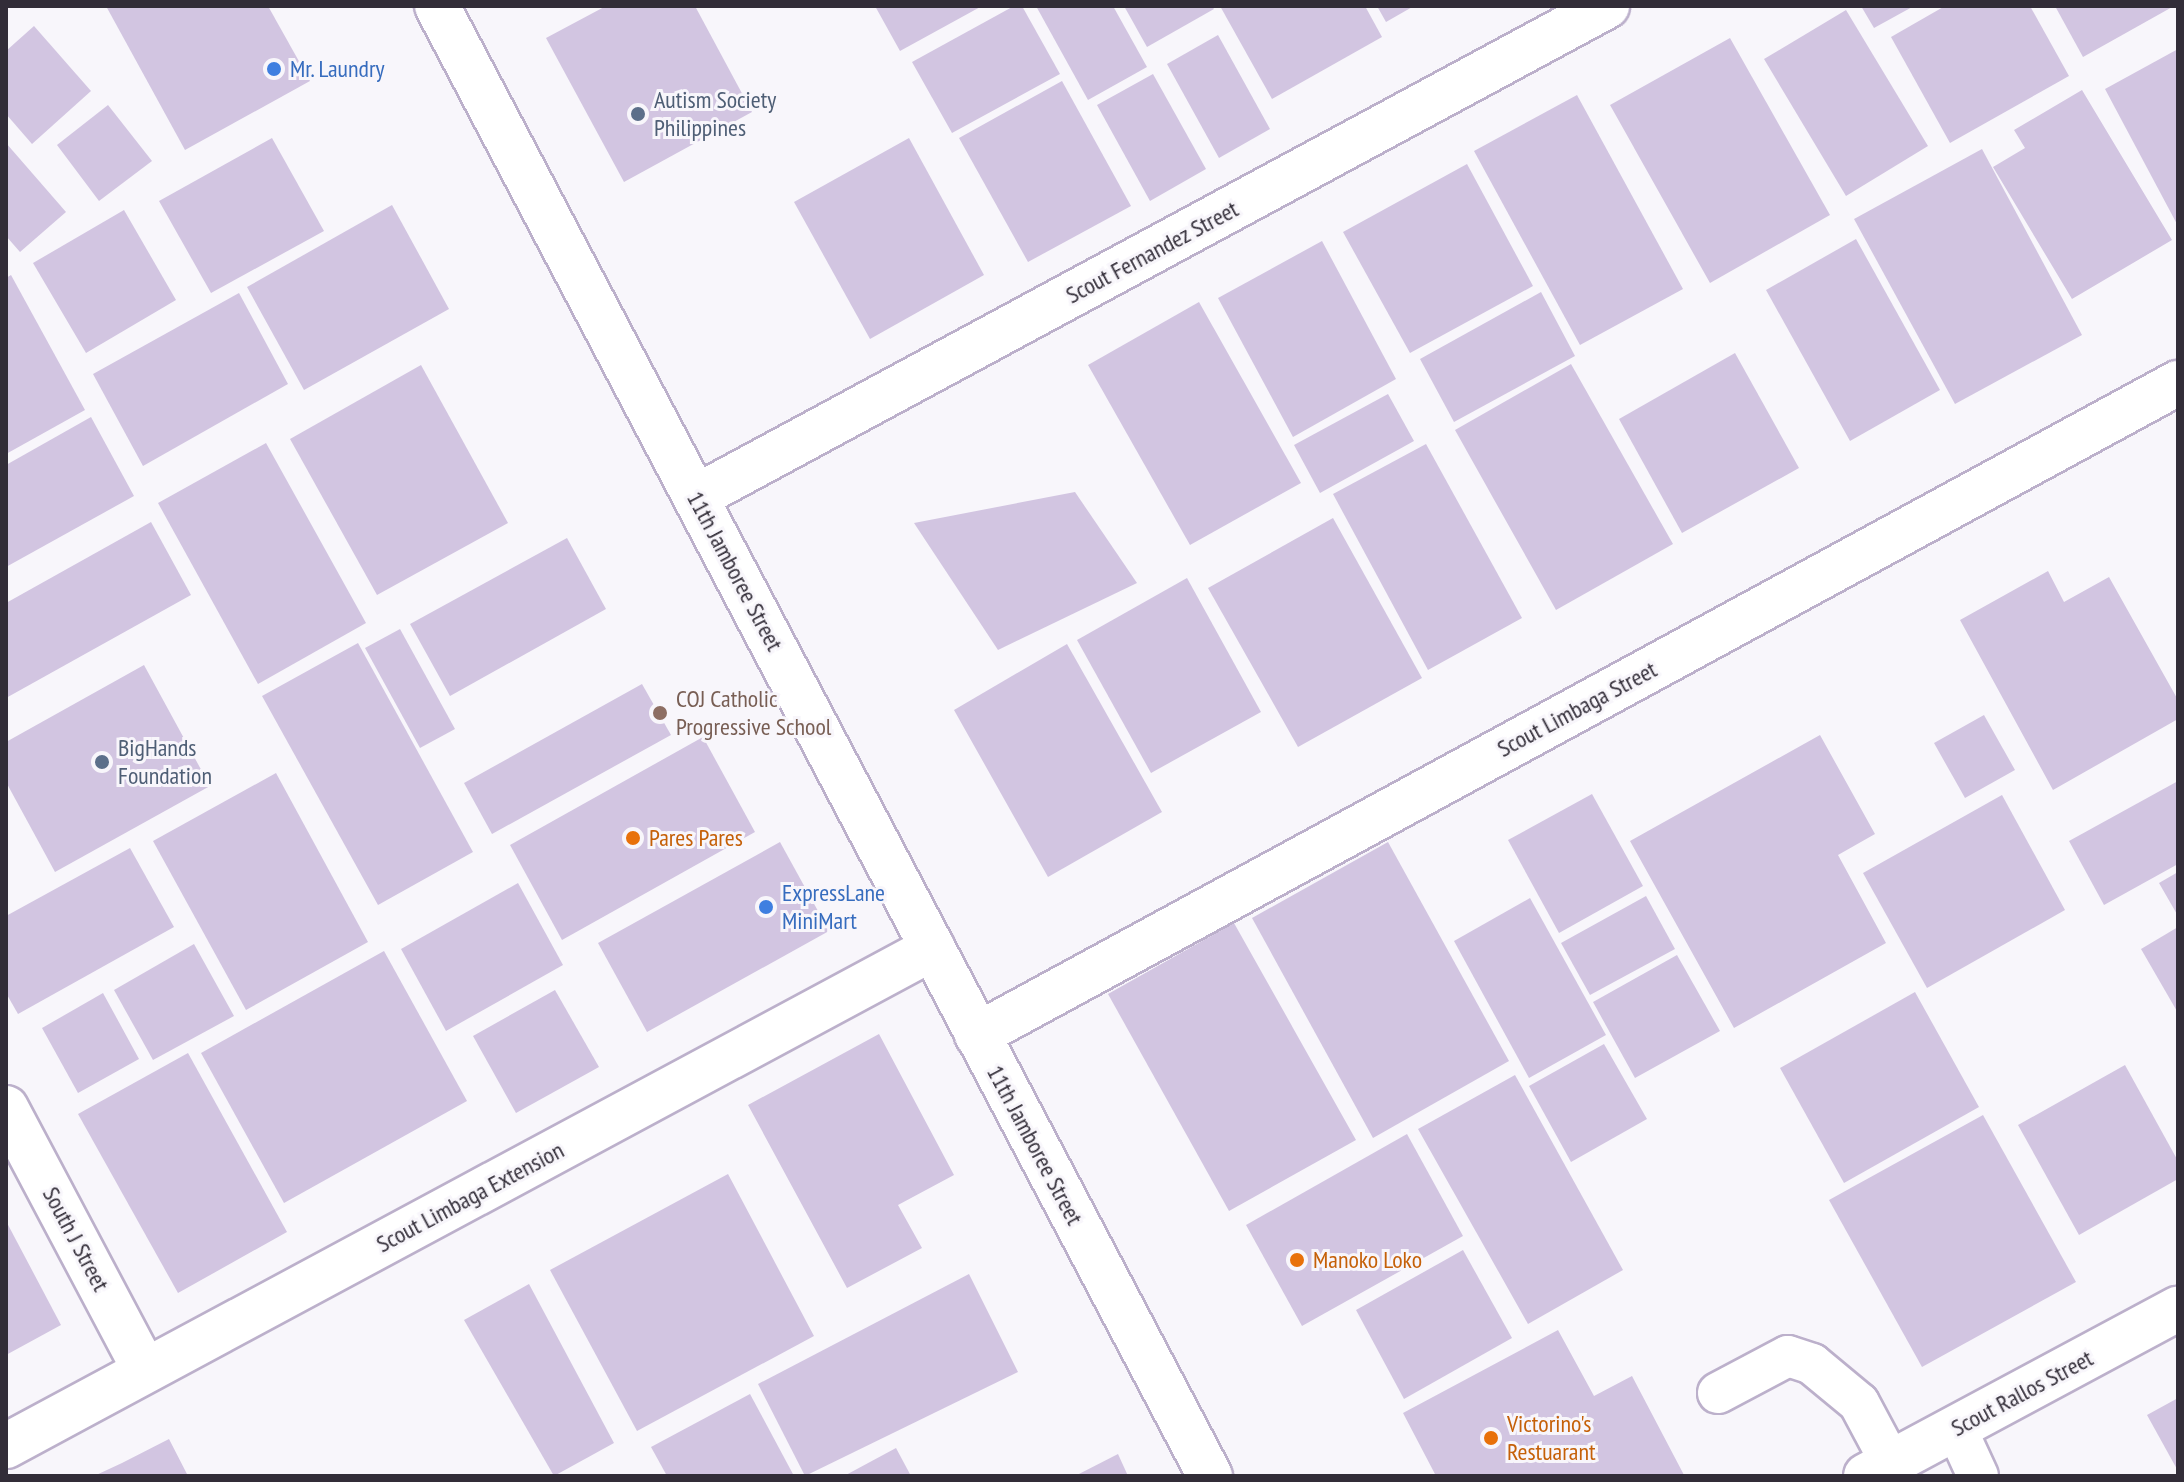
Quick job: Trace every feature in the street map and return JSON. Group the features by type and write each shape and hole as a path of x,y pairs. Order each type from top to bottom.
{"street":[{"name":"11th Jamboree Street","path":"437,6 1210,1476"},
{"name":"Scout Fernandez Street","path":"696,497 1607,6"},
{"name":"Scout Limbaga Street","path":"977,1035 2178,383"},
{"name":"Scout Limbaga Extension","path":"6,1446 933,948"},
{"name":"South J Street","path":"6,1108 145,1371"},
{"name":"Scout Rallos Street","path":"1879,1469 2178,1309"}],"lane":[{"path":"1718,1393 1788,1356 1812,1364 1859,1403 1879,1469"},
{"path":"1956,1428 1978,1476"}],"building":[{"path":"106,6 268,6 310,81 185,150"},
{"name":"Autism Society Philippines","path":"606,6 695,6 752,112 624,182 546,38"},
{"path":"875,6 982,6 900,51"},
{"path":"1014,6 1022,6 1060,74 952,133 912,62"},
{"path":"1036,6 1113,6 1147,67 1088,100"},
{"path":"1124,6 1212,6 1214,9 1147,47"},
{"path":"1220,6 1365,6 1382,37 1272,99"},
{"path":"1377,6 1414,6 1386,22"},
{"path":"1861,6 1914,6 1874,28"},
{"path":"1945,6 2030,6 2069,76 1950,143 1891,37"},
{"path":"2055,6 2174,6 2083,57"},
{"path":"1846,10 1928,146 1846,196 1764,59"},
{"path":"34,26 91,91 32,144 6,114 6,51"},
{"path":"1218,35 1270,129 1219,158 1167,64"},
{"path":"1730,38 1830,215 1710,283 1610,105"},
{"path":"2178,49 2178,226 2105,89"},
{"path":"1153,74 1206,169 1150,201 1097,105"},
{"path":"1062,81 1131,206 1028,262 959,138"},
{"path":"2082,90 2172,240 2072,299 1993,167 2025,148 2014,130"},
{"path":"1577,95 1683,289 1580,345 1474,151"},
{"path":"108,105 152,161 99,201 57,145"},
{"path":"272,138 324,231 211,293 159,201"},
{"path":"909,138 984,275 870,339 794,202"},
{"path":"6,143 66,212 20,252 6,236"},
{"path":"1982,149 2082,335 1955,404 1854,219"},
{"path":"1467,164 1533,286 1410,353 1343,232"},
{"path":"392,205 449,309 304,390 247,287"},
{"path":"124,210 176,300 86,353 33,263"},
{"path":"1856,239 1940,390 1850,441 1766,290"},
{"path":"1322,241 1396,379 1293,437 1218,298"},
{"path":"11,275 85,410 6,454 6,278"},
{"path":"1541,292 1575,356 1454,422 1420,359"},
{"path":"239,293 288,384 143,466 93,374"},
{"path":"1199,302 1301,483 1190,545 1088,365"},
{"path":"1735,353 1799,468 1682,533 1619,419"},
{"path":"1571,364 1673,544 1556,610 1455,430"},
{"path":"421,365 508,523 377,595 290,439"},
{"path":"1388,394 1414,441 1320,493 1294,445"},
{"path":"91,417 134,496 6,567 6,465"},
{"path":"266,443 366,623 258,684 158,503"},
{"path":"1426,444 1522,618 1428,670 1333,494"},
{"path":"1075,492 1137,583 998,650 914,523"},
{"path":"1333,518 1422,678 1298,747 1208,588"},
{"path":"151,522 191,595 6,698 6,603"},
{"path":"567,538 606,609 450,696 410,624"},
{"path":"2048,571 2064,602 2109,577 2178,700 2178,719 2053,790 1960,620"},
{"path":"1187,578 1261,712 1151,773 1077,640"},
{"path":"400,629 455,729 420,748 365,648"},
{"path":"358,643 473,852 378,905 262,696"},
{"path":"1067,644 1162,812 1048,877 954,710"},
{"name":"BigHands Foundation","path":"144,665 210,786 55,872 6,782 6,742"},
{"path":"642,684 671,735 492,834 464,783"},
{"path":"1984,715 2015,770 1965,798 1934,743"},
{"path":"1820,735 1875,834 1838,855 1886,943 1734,1028 1630,841"},
{"name":"Pares Pares","path":"703,737 755,832 562,940 510,845"},
{"path":"276,773 368,942 246,1010 153,841"},
{"path":"2178,781 2178,864 2104,905 2069,841"},
{"path":"1592,794 1643,886 1559,933 1508,840"},
{"path":"2002,795 2065,910 1927,988 1863,873"},
{"path":"780,842 829,931 647,1032 598,943"},
{"path":"1388,842 1509,1061 1373,1138 1252,918"},
{"path":"130,848 174,927 18,1014 6,993 6,916"},
{"path":"2178,872 2178,916 2159,883"},
{"path":"518,883 563,965 446,1031 401,949"},
{"path":"1646,896 1675,949 1590,995 1561,943"},
{"path":"1530,898 1606,1035 1529,1078 1454,941"},
{"path":"1234,923 1356,1140 1229,1211 1108,994"},
{"path":"2178,927 2178,1013 2141,949"},
{"path":"194,944 234,1016 153,1060 114,990"},
{"path":"384,951 467,1101 284,1203 201,1053"},
{"path":"1677,955 1720,1031 1635,1078 1593,1002"},
{"path":"555,990 599,1067 516,1113 473,1036"},
{"path":"1915,992 1979,1107 1844,1183 1780,1068"},
{"path":"103,993 139,1059 78,1093 42,1028"},
{"path":"879,1034 954,1175 898,1205 922,1248 847,1288 748,1105"},
{"path":"1604,1044 1647,1119 1571,1162 1529,1086"},
{"path":"188,1053 287,1232 178,1293 78,1114"},
{"path":"2125,1065 2178,1161 2178,1179 2079,1235 2018,1125"},
{"path":"1515,1075 1623,1270 1528,1324 1418,1129"},
{"path":"1983,1115 2076,1282 1922,1367 1829,1200"},
{"path":"1407,1134 1463,1236 1302,1326 1246,1225"},
{"path":"728,1174 814,1336 637,1431 550,1270"},
{"path":"6,1221 61,1325 6,1355"},
{"path":"1463,1250 1512,1338 1404,1399 1356,1310"},
{"path":"969,1274 1018,1372 805,1476 758,1384"},
{"path":"529,1284 614,1443 554,1476 464,1320"},
{"path":"1558,1330 1594,1396 1632,1376 1684,1475 1436,1476 1403,1413"},
{"path":"750,1394 794,1476 667,1476 651,1447"},
{"path":"2178,1398 2178,1471 2147,1415"},
{"path":"169,1439 188,1476 94,1476 122,1463"},
{"path":"896,1448 911,1476 844,1476"},
{"path":"1118,1454 1128,1476 1075,1476"}],"place":[{"name":"Mr. Laundry","path":"274,69"},
{"name":"Autism Society Philippines","path":"638,114"},
{"name":"COJ Catholic Progressive School","path":"660,713"},
{"name":"BigHands Foundation","path":"102,762"},
{"name":"Pares Pares","path":"633,838"},
{"name":"ExpressLane MiniMart","path":"766,907"},
{"name":"Manoko Loko","path":"1297,1260"},
{"name":"Victorino's Restuarant","path":"1491,1438"}]}
